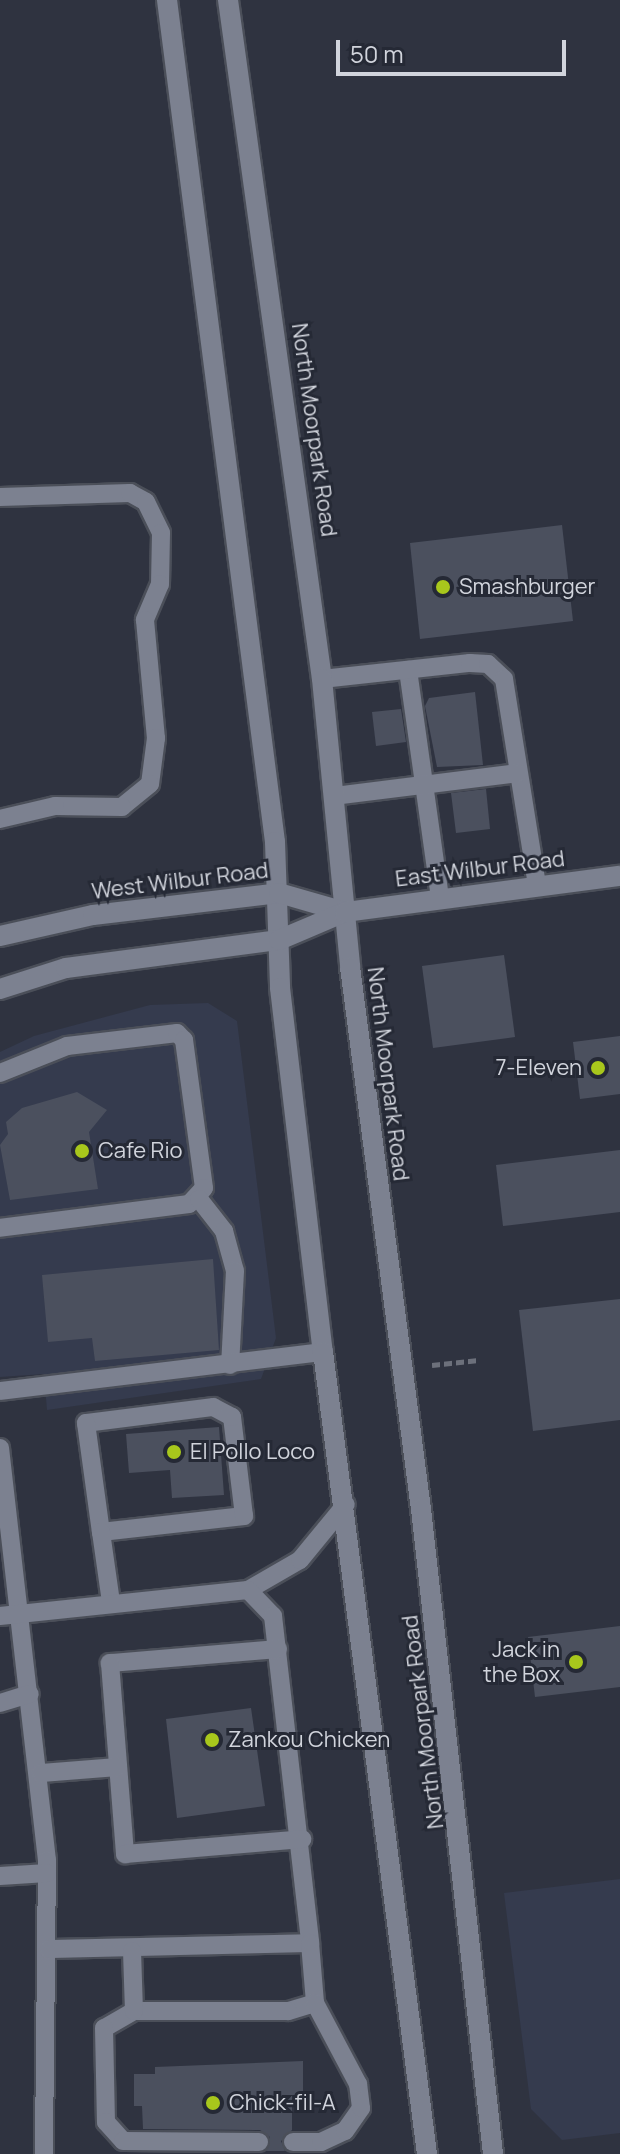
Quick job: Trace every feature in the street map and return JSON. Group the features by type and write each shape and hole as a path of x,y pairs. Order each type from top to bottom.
{"main road":[{"path":"167,0 279,893 279,940 323,1352 346,1504 427,2154"},
{"name":"North Moorpark Road","path":"228,0 322,679 345,912 461,1841 493,2154"},
{"name":"East Wilbur Road","path":"345,912 620,876"},
{"name":"West Wilbur Road","path":"0,936 93,915 279,893 345,912"},
{"path":"0,989 66,968 279,940 345,912"}],"lane":[{"path":"0,497 130,493 146,502 161,533 160,584 145,620 156,738 150,784 122,807 55,806 0,819"},
{"path":"322,679 488,664 504,679 537,886"},
{"path":"408,670 440,898"},
{"path":"334,796 518,773"},
{"path":"0,1073 67,1046 177,1033 184,1040 204,1188 199,1199"},
{"path":"199,1199 224,1231 235,1271 230,1365"},
{"path":"0,1228 199,1199"},
{"path":"0,1391 323,1352"},
{"path":"101,1532 244,1516 232,1417 213,1407 86,1423 101,1532 111,1602"},
{"path":"0,1448 9,1615 30,1694 41,1773 49,1949 44,2154"},
{"path":"9,1615 248,1590 300,1560 346,1504"},
{"path":"248,1590 273,1616 302,1839 315,2003 358,2084 361,2108 345,2131 321,2142 293,2142"},
{"path":"278,1649 110,1663 125,1854 302,1839"},
{"path":"0,1703 30,1694"},
{"path":"41,1773 118,1767"},
{"path":"0,1876 47,1873"},
{"path":"49,1949 132,1951 310,1943"},
{"path":"132,1951 134,2011"},
{"path":"259,2142 123,2141 106,2122 104,2028 134,2011 288,2011 315,2003"}],"path":[{"path":"432,1365 479,1360"}],"shaded area":[{"path":"208,1003 237,1021 276,1338 261,1379 47,1410 44,1374 0,1377 0,1052 34,1036 150,1005"},
{"path":"620,1879 620,2133 562,2140 531,2109 504,1893"}],"building":[{"path":"562,525 573,621 420,639 410,543"},
{"path":"475,692 483,765 437,767 425,706 429,698"},
{"path":"401,709 406,742 376,746 372,712"},
{"path":"486,789 490,829 456,833 451,793"},
{"path":"504,955 515,1037 433,1048 422,966"},
{"name":"7-Eleven","path":"620,1036 620,1094 580,1099 573,1042"},
{"path":"77,1092 107,1110 89,1132 98,1189 10,1200 0,1145 8,1134 6,1122 22,1108"},
{"path":"620,1150 620,1212 503,1226 496,1165"},
{"path":"213,1259 219,1350 95,1361 92,1338 48,1342 42,1275"},
{"path":"620,1299 620,1420 533,1431 519,1310"},
{"name":"El Pollo Loco","path":"219,1427 224,1495 172,1498 170,1470 129,1473 126,1434"},
{"name":"Jack in the Box","path":"620,1626 620,1687 535,1697 528,1637"},
{"path":"251,1708 265,1806 177,1818 166,1719"},
{"name":"Chick-fil-A","path":"303,2061 303,2099 292,2099 292,2130 281,2141 285,2151 266,2151 270,2137 260,2130 143,2129 142,2106 134,2106 134,2074 155,2074 155,2067"}],"place":[{"name":"Smashburger","path":"443,587"},
{"name":"7-Eleven","path":"598,1068"},
{"name":"Cafe Rio","path":"82,1151"},
{"name":"El Pollo Loco","path":"174,1452"},
{"name":"Jack in the Box","path":"576,1662"},
{"name":"Zankou Chicken","path":"212,1740"},
{"name":"Chick-fil-A","path":"213,2103"}]}
